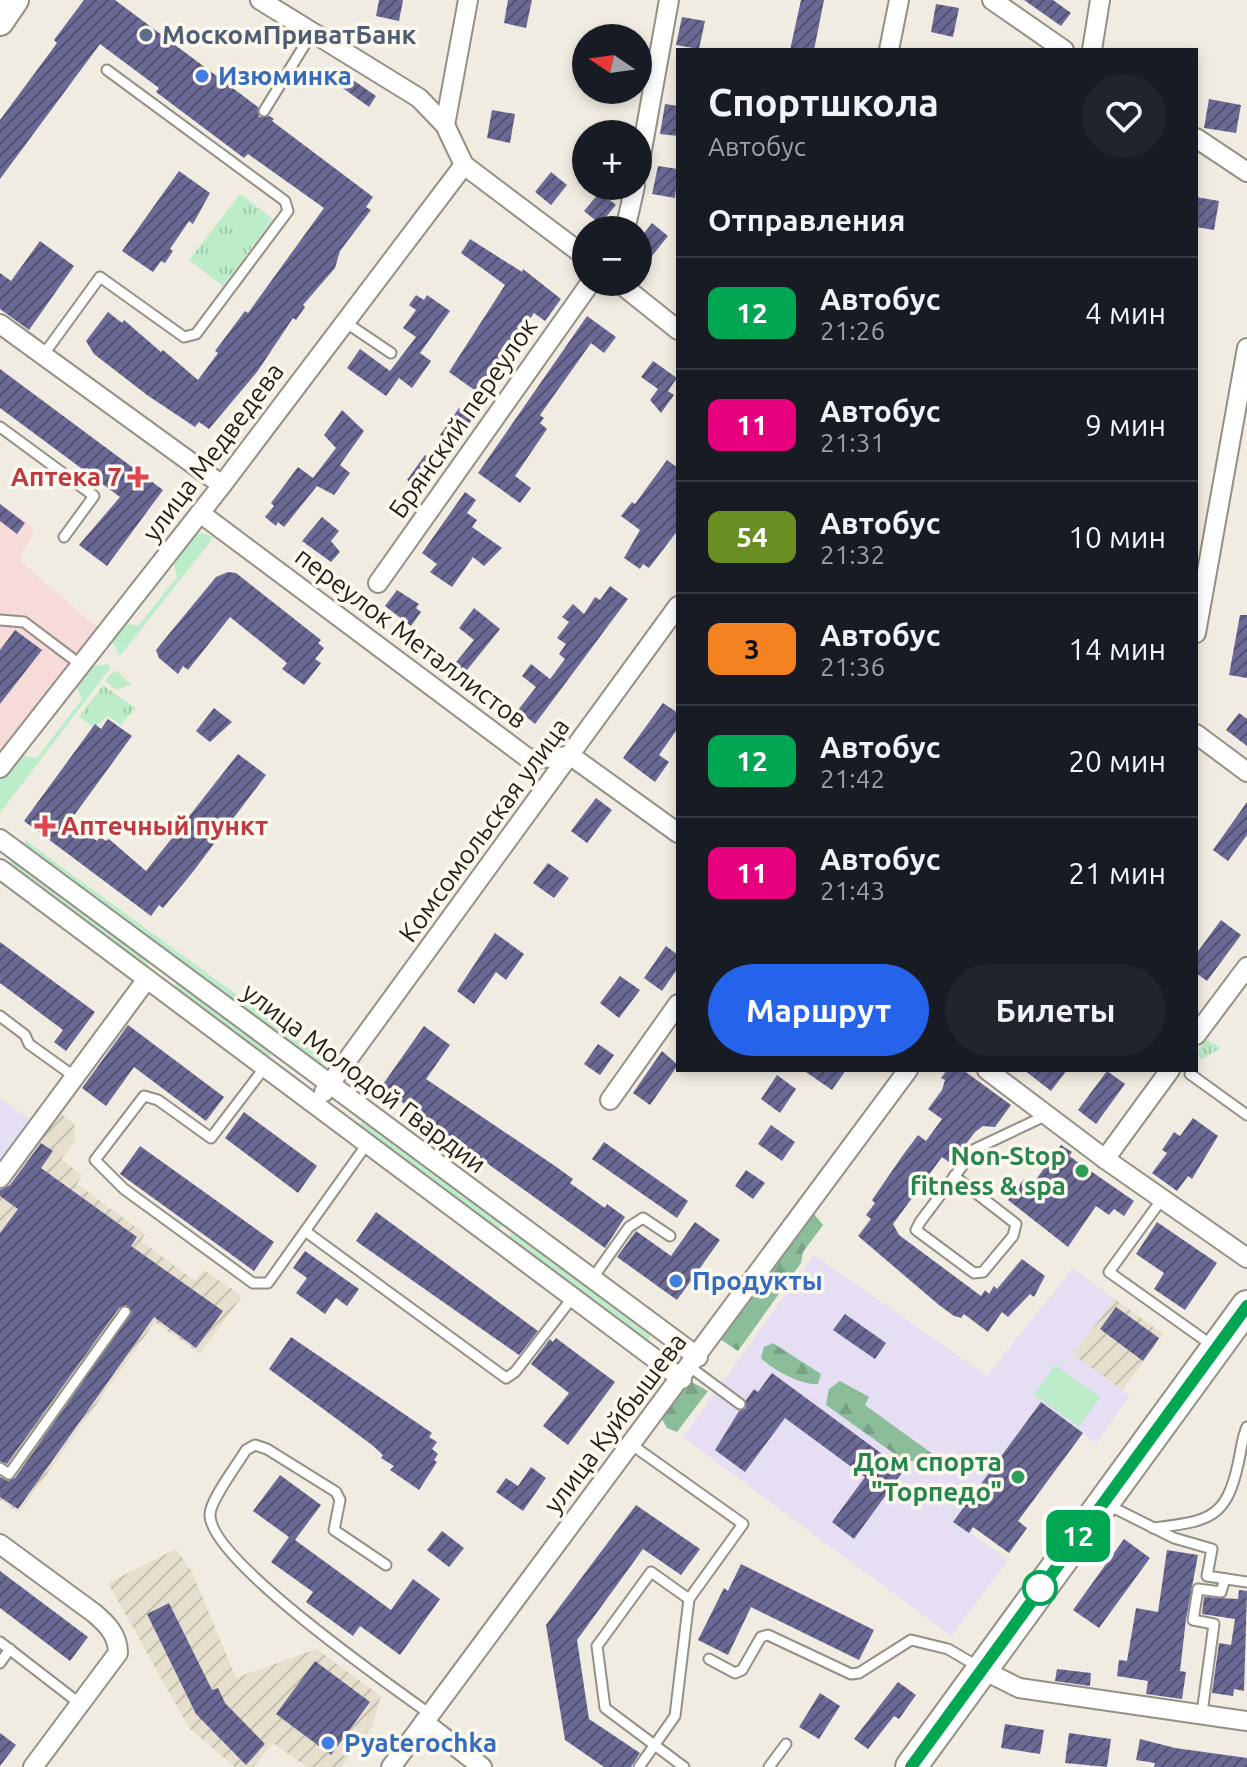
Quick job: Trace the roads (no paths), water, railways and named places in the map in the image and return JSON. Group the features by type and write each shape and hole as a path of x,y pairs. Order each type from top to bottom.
{"main road":[{"path":"0,22 15,0"},
{"path":"911,1767 1247,1306"}],"street":[{"path":"260,0 407,90 445,125 464,165 572,246"},
{"path":"445,125 468,0"},
{"path":"647,120 669,0"},
{"path":"889,48 899,0"},
{"path":"992,0 1061,48"},
{"path":"1092,48 1100,0"},
{"path":"1198,139 1247,172"},
{"name":"улица Медведева","path":"0,768 222,485 464,165"},
{"name":"Брянский переулок","path":"378,583 581,296"},
{"path":"636,296 676,328"},
{"path":"0,324 222,485"},
{"path":"1198,622 1247,348"},
{"name":"переулок Металлистов","path":"200,513 529,759 571,756"},
{"name":"Комсомольская улица","path":"314,1104 676,609"},
{"path":"1198,735 1247,772"},
{"path":"571,756 676,832"},
{"name":"улица Молодой Гвардии","path":"0,839 592,1280 690,1368"},
{"name":"улица Молодой Гвардии","path":"0,869 573,1297 690,1368"},
{"path":"1198,1032 1247,967"},
{"path":"0,1178 147,979"},
{"path":"610,1100 676,1007"},
{"name":"улица Куйбышева","path":"391,1767 690,1368 907,1072"},
{"path":"990,1072 1105,1159 1247,1258"},
{"path":"1105,1159 1169,1072"},
{"path":"0,1544 94,1613 114,1635 118,1653 33,1767"},
{"path":"981,1669 1019,1688 1247,1721"},
{"path":"427,1718 482,1767"}],"lane":[{"path":"264,111 312,33"},
{"path":"44,354 100,277 184,337 196,334 288,211 285,201 107,70"},
{"path":"229,160 235,151"},
{"path":"345,322 391,353"},
{"path":"0,427 94,496 64,537"},
{"path":"0,620 24,622 81,665"},
{"path":"0,1016 25,1035 29,1044 75,1077"},
{"path":"265,1067 211,1138 158,1100 144,1096 95,1160 124,1189 253,1283 268,1283 367,1144"},
{"path":"1190,1074 1247,1115"},
{"path":"954,1176 1016,1224 1013,1236 983,1272 974,1273 916,1230 954,1176 975,1149 1047,1115"},
{"path":"1162,1199 1109,1272 1216,1348"},
{"path":"592,1280 629,1227 643,1218 670,1236"},
{"path":"305,1231 506,1378 515,1372 573,1297"},
{"path":"0,1468 9,1474 125,1312"},
{"path":"690,1368 740,1404"},
{"path":"1153,1528 1200,1522 1223,1508 1232,1492 1247,1427"},
{"path":"386,1565 334,1530 340,1500 336,1492 267,1449 255,1445 246,1450 212,1507 212,1524 254,1580 427,1718"},
{"path":"632,1445 743,1524 689,1599 675,1716 639,1767"},
{"path":"1103,1502 1153,1528 1212,1549 1207,1576 1247,1582"},
{"path":"684,1767 605,1708 597,1646 651,1572 689,1599"},
{"path":"1202,1713 1214,1624 1193,1620 1198,1589 1221,1592 1225,1579"},
{"path":"709,1659 735,1673 742,1670 761,1637 768,1635 837,1669 859,1673 911,1640 960,1654 981,1669"},
{"path":"0,1642 79,1703"},
{"path":"0,1663 10,1649"},
{"path":"769,1767 786,1744"}],"place":[{"name":"МоскомПриватБанк","path":"146,35"},
{"name":"Изюминка","path":"202,76"},
{"name":"Аптека 7","path":"138,477"},
{"name":"Аптечный пункт","path":"45,826"},
{"name":"Non-Stop fitness & spa","path":"1082,1171"},
{"name":"Продукты","path":"676,1281"},
{"name":"Дом спорта \"Торпедо\"","path":"1018,1477"},
{"name":"Pyaterochka","path":"328,1743"}]}
